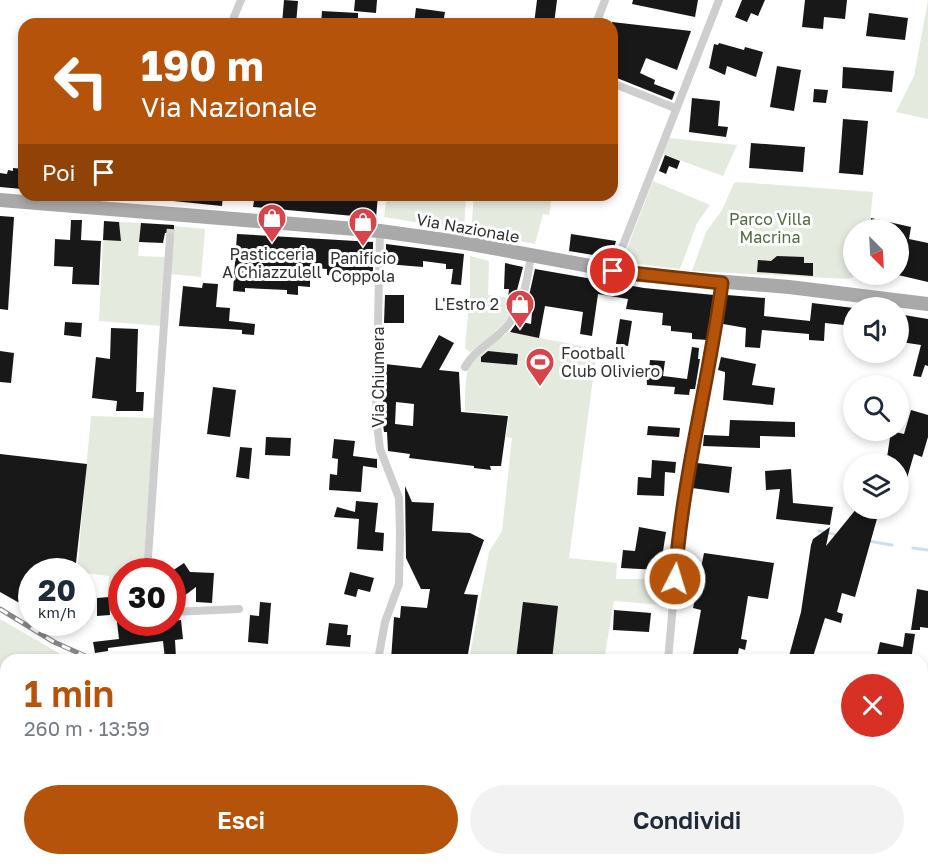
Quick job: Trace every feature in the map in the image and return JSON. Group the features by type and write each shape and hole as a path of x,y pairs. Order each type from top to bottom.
{"main road":[{"name":"Via Nazionale","path":"0,200 171,219 380,231 531,255 613,271 722,283 789,287 928,304"}],"street":[{"path":"234,18 241,0"},
{"path":"598,18 605,0"},
{"path":"613,271 718,0"},
{"path":"618,85 675,108"},
{"name":"Via Chiumera","path":"379,654 385,622 399,584 400,532 399,498 380,449 376,417 380,231"},
{"path":"148,558 170,237"},
{"path":"465,367 478,350 501,332 516,314 524,295 531,255"},
{"path":"669,654 680,526 693,441 710,371 722,283"},
{"path":"186,611 239,609"}],"green space":[{"path":"928,0 928,119 896,112 914,76"},
{"path":"669,138 737,145 723,176 663,154"},
{"path":"653,181 710,205 697,223 680,269 622,262"},
{"name":"Parco Villa Macrina","path":"734,183 873,192 870,219 843,219 843,279 692,271 706,232 722,210"},
{"path":"386,201 466,201 464,230 384,217"},
{"path":"474,201 551,201 549,215 543,214 535,244 471,232"},
{"path":"119,222 141,223 138,256 165,257 162,326 99,321 103,240 121,241"},
{"path":"174,226 205,229 201,277 170,274"},
{"path":"470,256 489,261 488,295 519,299 505,322 470,352 465,348 470,294"},
{"path":"509,332 597,349 569,558 617,563 616,579 666,579 664,605 614,601 605,654 470,654 489,552 502,531 512,438 506,437 509,415 465,411 468,371 476,356"},
{"path":"91,416 154,418 144,558 108,558 108,576 96,574 96,558 78,558"},
{"path":"0,619 18,629 18,636 29,636 61,654 0,654"}],"building":[{"path":"284,0 298,1 297,18 282,18"},
{"path":"355,0 377,0 376,13 354,11"},
{"path":"537,0 557,0 555,18 535,18"},
{"path":"633,0 698,0 695,17 632,4"},
{"path":"742,0 765,0 758,16 751,13 747,22 735,17"},
{"path":"805,0 847,0 845,19 824,17 823,29 802,27"},
{"path":"416,8 445,12 444,18 415,18"},
{"path":"322,11 358,13 358,18 321,18"},
{"path":"869,13 908,18 905,40 866,36"},
{"path":"618,23 691,31 677,70 646,58 640,73 655,80 654,84 675,92 672,100 618,78"},
{"path":"719,43 744,50 745,47 763,52 756,77 727,66 725,75 709,68 714,44"},
{"path":"777,66 801,70 794,111 770,107"},
{"path":"843,67 894,71 892,92 842,88"},
{"path":"814,89 828,90 826,103 813,102"},
{"path":"692,98 720,101 718,126 728,127 726,137 689,132"},
{"path":"843,119 868,121 863,175 839,173"},
{"path":"751,143 805,147 803,172 749,168"},
{"path":"665,155 680,161 677,169 669,166 666,174 659,171"},
{"path":"13,168 18,168 18,189 0,187 0,173 7,174 8,170 13,171"},
{"path":"173,201 222,201 222,206"},
{"path":"254,201 377,201 376,218 253,207"},
{"path":"0,216 14,217 8,310 0,309"},
{"path":"71,220 82,220 81,240 101,241 99,285 72,284 73,267 54,266 55,239 70,240"},
{"path":"104,221 119,222 121,241 103,240"},
{"path":"141,223 174,225 174,232 165,233 163,243 139,242"},
{"path":"237,234 373,242 373,277 327,275 327,269 310,268 310,287 298,286 298,295 287,294 287,290 245,288 245,292 233,291"},
{"path":"571,234 616,241 611,258 569,251"},
{"path":"909,239 928,243 928,282 909,278"},
{"path":"386,244 464,254 461,285 451,284 453,269 446,269 446,264 423,261 423,267 386,264"},
{"path":"777,256 804,257 804,263 813,263 813,276 757,272 758,260 771,261"},
{"path":"505,263 523,267 515,298 508,298 509,289 504,289"},
{"path":"535,269 644,288 714,295 708,340 692,339 692,333 671,331 671,326 662,325 663,313 626,309 628,299 598,294 592,336 580,334 583,312 545,306 539,338 510,332 518,321 531,324 533,301 528,300"},
{"path":"203,283 218,284 216,307 230,308 229,321 255,324 254,335 242,334 242,330 179,326 183,286 202,288"},
{"path":"385,295 404,295 404,323 384,323"},
{"path":"727,295 765,298 764,316 810,321 812,303 843,307 843,325 825,323 824,341 809,340 809,334 762,330 760,348 745,347 746,328 723,324"},
{"path":"909,316 928,319 928,366 925,365 921,377 913,376 921,345 909,343"},
{"path":"620,319 632,321 628,346 616,344"},
{"path":"65,322 82,323 81,337 64,335"},
{"path":"111,328 138,329 136,392 144,392 143,411 116,411 117,401 92,398 96,357 110,359"},
{"path":"439,335 454,343 439,370 459,372 461,412 508,416 501,466 490,466 491,470 474,468 474,466 409,458 410,454 388,451 387,432 384,432 382,417 385,364 421,368","holes":["396,402 414,404 413,426 395,424"]},
{"path":"692,347 699,348 698,359 700,359 695,389 690,389 689,395 674,394 675,387 647,385 646,368 649,369 650,360 665,361 663,376 687,379"},
{"path":"0,351 14,353 11,383 0,382"},
{"path":"488,351 518,354 517,365 481,362 481,357"},
{"path":"721,357 756,364 752,385 775,388 773,405 723,400 725,372 718,370"},
{"path":"213,387 236,390 230,437 207,434"},
{"path":"911,410 928,415 928,437 922,457 914,454 909,471 909,453 888,453 889,441 909,441"},
{"path":"730,420 795,422 795,437 760,436 760,448 703,446 704,435 729,436"},
{"path":"648,426 680,428 679,437 647,435"},
{"path":"266,437 291,438 290,456 265,455"},
{"path":"334,439 355,441 353,456 377,459 377,468 363,466 361,492 329,490 330,474 337,475 338,459 332,458"},
{"path":"240,447 252,448 249,479 236,477"},
{"path":"0,454 87,464 77,558 18,558 18,602 0,592"},
{"path":"652,460 676,462 675,473 665,472 664,496 637,495 638,477 651,478"},
{"path":"697,463 732,467 729,493 692,488"},
{"path":"791,469 793,503 833,507 830,525 776,519 780,489 766,490 765,471"},
{"path":"405,486 412,502 434,503 432,531 470,533 484,540 464,594 478,595 468,654 391,654 394,617 400,618 401,606 427,608 430,589 421,589 406,558"},
{"path":"356,501 378,503 375,532 384,533 383,551 357,549 359,519 334,517 337,507 355,512"},
{"path":"848,519 877,519 855,597 842,593 837,612 843,614 841,623 825,618 814,654 790,654 801,612 811,545 813,539 830,527 826,546"},
{"path":"639,527 666,532 660,570 621,568 623,550 635,551"},
{"path":"704,553 774,563 768,599 748,596 741,639 747,640 745,650 739,648 738,654 693,654 701,610 693,608"},
{"path":"186,566 190,572 214,573 212,603 196,602 196,587 186,594"},
{"path":"350,572 374,578 370,592 358,589 356,597 344,594"},
{"path":"917,589 928,591 928,628 920,627 920,630 911,630"},
{"path":"108,597 108,615 97,616 97,598"},
{"path":"260,602 271,603 268,644 248,642 250,615 259,616"},
{"path":"523,602 558,606 553,654 517,654"},
{"path":"614,610 651,613 649,632 613,630"},
{"path":"329,623 348,625 347,635 351,635 350,647 326,645"},
{"path":"905,633 915,634 912,654 877,654 880,642 903,647"},
{"path":"119,636 183,636 183,639 175,640 176,654 164,654 163,641 108,648 108,651 95,653 93,642 119,639"}],"waterway":[{"path":"819,531 838,535"},
{"path":"868,541 892,545"},
{"path":"913,548 928,550"}],"tunnel":[{"path":"170,237 171,225"}],"railway":[{"path":"0,609 54,642 81,654"}],"place":[{"name":"Pasticceria A Chiazzulell","path":"272,244"},
{"name":"Panificio Coppola","path":"363,248"},
{"name":"L'Estro 2","path":"520,330"},
{"name":"Football Club Oliviero","path":"540,388"}],"route":[{"path":"613,271 722,283 710,371 690,456 675,579"}]}
